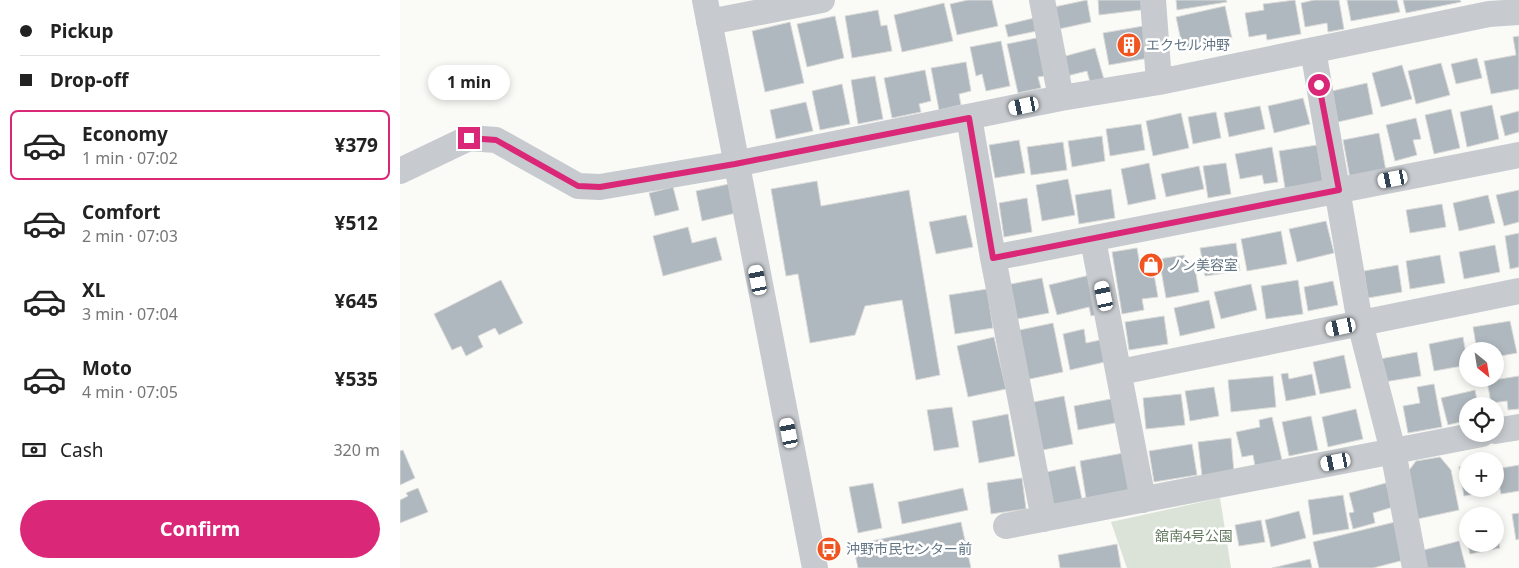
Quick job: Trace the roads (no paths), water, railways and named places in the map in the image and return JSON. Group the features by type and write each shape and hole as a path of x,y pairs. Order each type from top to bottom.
{"street":[{"path":"815,568 735,164 707,11 822,0"},
{"path":"1042,0 1061,98"},
{"path":"1153,0 1159,82"},
{"path":"400,171 469,138 496,140 578,186 600,187 735,164 1061,98 1159,82 1489,14 1519,12"},
{"path":"1313,50 1339,190 1360,323 1393,451 1415,568"},
{"path":"969,118 993,258 1044,519"},
{"path":"993,258 1093,240 1519,155"},
{"path":"1093,240 1120,372 1143,500"},
{"path":"1120,372 1519,291"},
{"path":"1504,430 1519,427"},
{"path":"1006,526 1459,438"}],"place":[{"name":"エクセル沖野","path":"1129,45"},
{"name":"ノン美容室","path":"1151,265"},
{"name":"沖野市民センター前","path":"829,549"}],"park label":[{"name":"舘南4号公園","path":"1194,536"}]}
